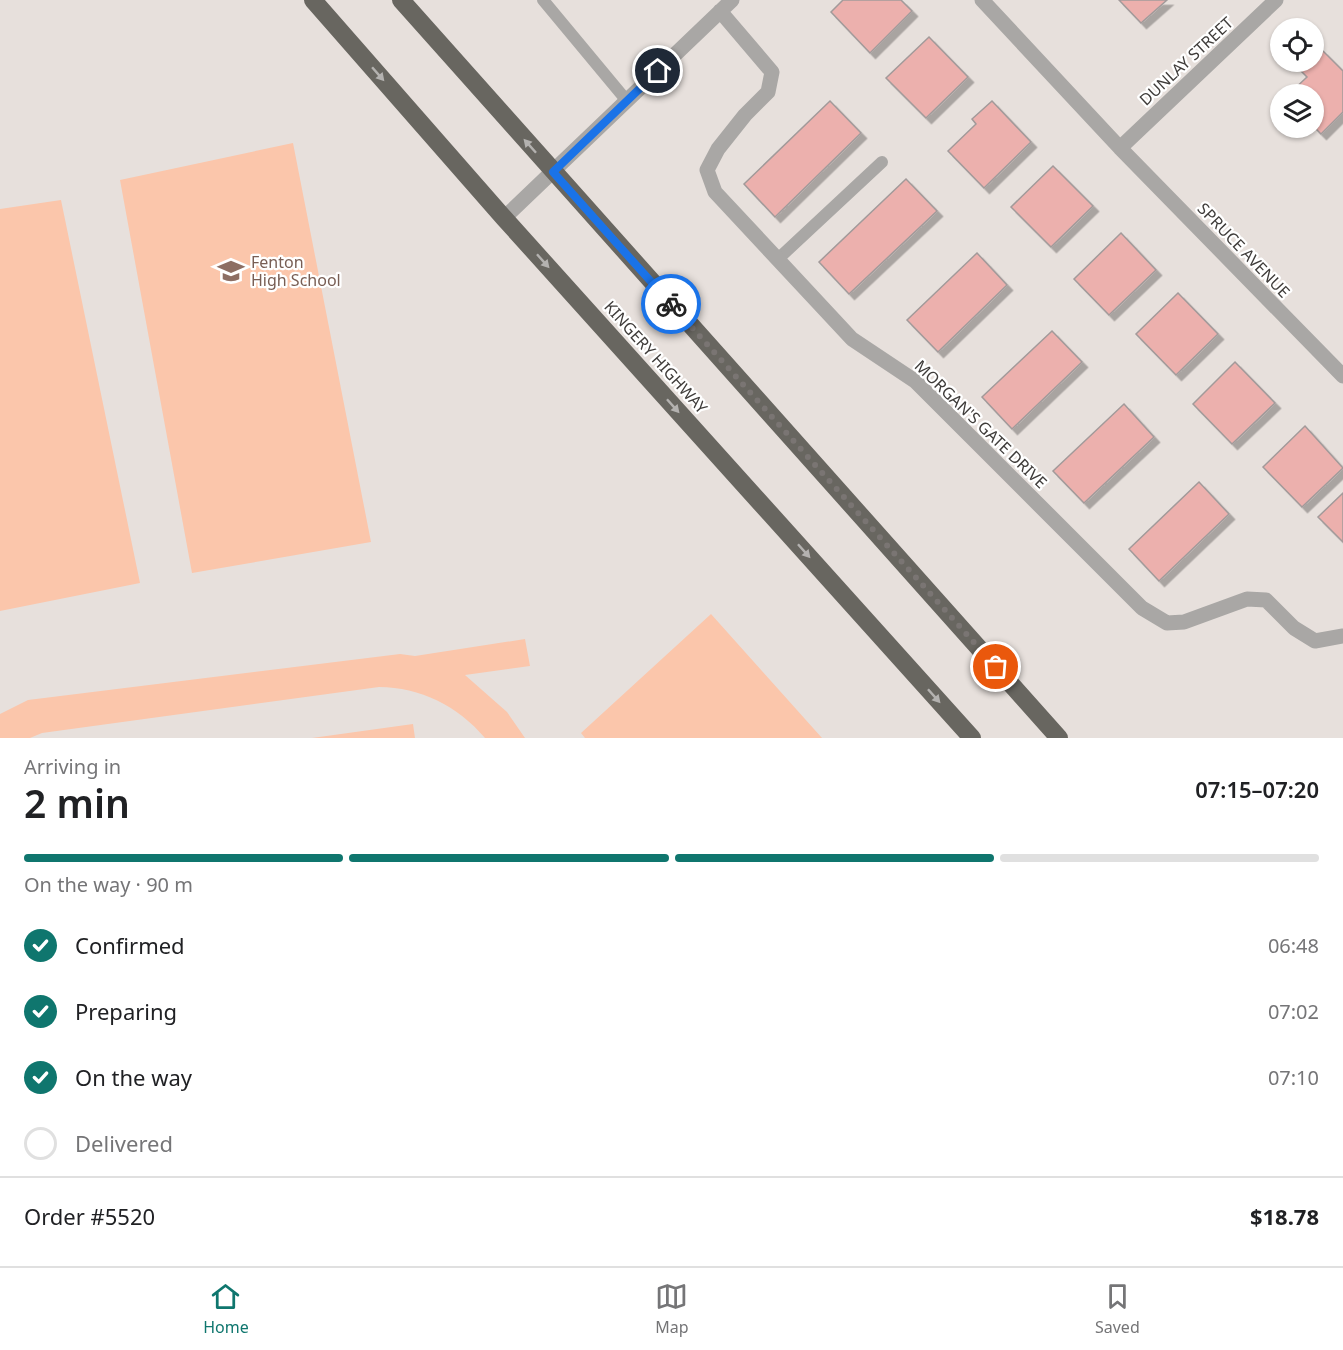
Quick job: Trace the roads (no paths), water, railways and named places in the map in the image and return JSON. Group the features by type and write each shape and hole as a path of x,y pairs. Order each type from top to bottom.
{"highway":[{"name":"KINGERY HIGHWAY","path":"313,0 504,218 972,738"},
{"path":"400,0 1059,738"}],"street":[{"path":"504,218 732,0"},
{"name":"SPRUCE AVENUE","path":"982,0 1120,148 1343,376"},
{"name":"DUNLAY STREET","path":"1120,148 1276,0"},
{"name":"MORGAN'S GATE DRIVE","path":"720,11 772,72 768,92 718,148 707,170 715,192 852,339 915,381 1142,608 1167,623 1184,622 1247,599 1266,600 1294,628 1314,641 1343,636"}],"lane":[{"path":"543,0 586,55 627,101"},
{"path":"778,259 882,162"}],"place":[{"name":"Fenton High School","path":"231,271"}]}
